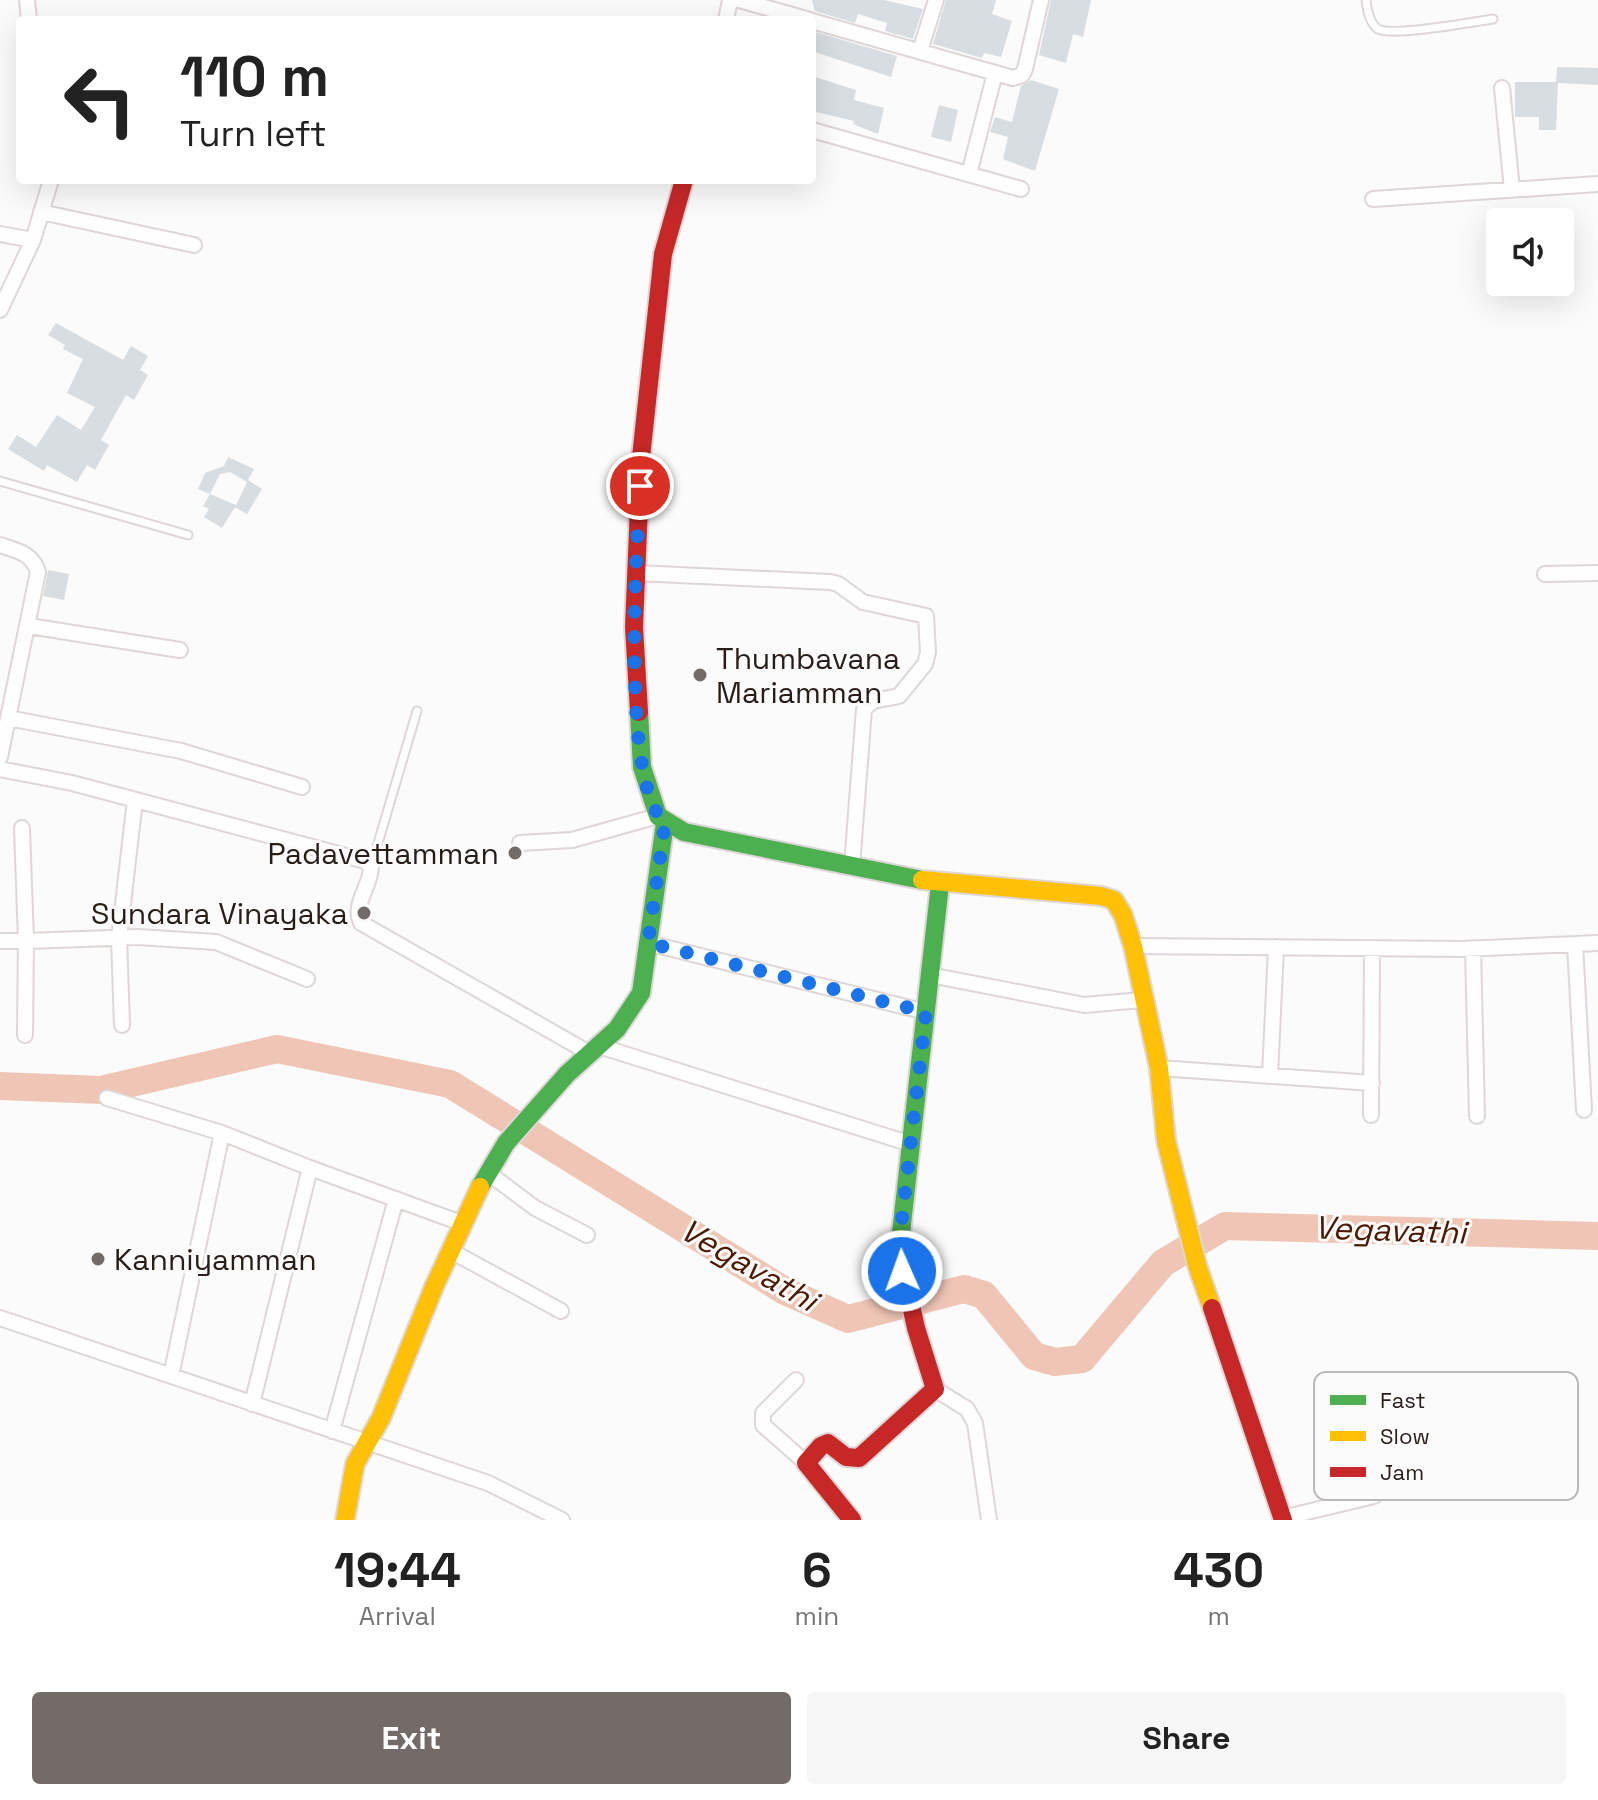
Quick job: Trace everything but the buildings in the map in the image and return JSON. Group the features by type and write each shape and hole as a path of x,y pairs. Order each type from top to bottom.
{"street":[{"path":"739,0 795,16"},
{"path":"791,15 799,0"},
{"path":"920,51 936,0"},
{"path":"816,21 1013,78 1022,75 1041,0"},
{"path":"969,174 995,73"},
{"path":"1502,88 1512,190"},
{"path":"816,131 1021,189"},
{"path":"0,310 33,240 50,184"},
{"path":"345,1520 355,1464 381,1418 487,1172 506,1143 567,1074 617,1029 641,993 662,820 642,767 634,627 641,457 663,254 683,184"},
{"path":"1373,199 1598,184"},
{"path":"41,212 194,245"},
{"path":"0,234 33,240"},
{"path":"0,545 26,553 34,561 37,586 0,757"},
{"path":"636,573 830,582 838,584 863,602 926,616 928,652 925,664 899,696 873,701 864,709 852,866"},
{"path":"1545,574 1598,573"},
{"path":"29,626 180,650"},
{"path":"8,718 181,751 302,787"},
{"path":"0,769 135,800 365,861 371,867 371,876 358,908 361,923 595,1050 911,1144"},
{"path":"122,1025 119,938 135,800"},
{"path":"520,843 572,840 662,820 684,832 940,884 1101,896 1114,900 1123,915 1133,946 1142,1000 1159,1068 1166,1140 1197,1265 1283,1519 1358,1500"},
{"path":"22,828 25,1035"},
{"path":"940,884 899,1251 916,1328 935,1389 967,1409 975,1423 989,1520"},
{"path":"0,941 119,938 216,942 307,979"},
{"path":"648,943 926,1012"},
{"path":"1133,946 1473,948 1598,943"},
{"path":"1575,944 1584,1110"},
{"path":"1270,1076 1276,947"},
{"path":"1371,1115 1372,948"},
{"path":"1473,948 1477,1116"},
{"path":"930,975 1084,1005 1142,1000"},
{"path":"1159,1068 1372,1083"},
{"path":"107,1098 222,1133 464,1224"},
{"path":"171,1376 222,1133"},
{"path":"252,1404 310,1168"},
{"path":"487,1172 535,1208 587,1235"},
{"path":"332,1431 396,1199"},
{"path":"451,1251 561,1311"},
{"path":"0,1318 488,1483 562,1520"},
{"path":"796,1380 763,1413 763,1425 806,1463 852,1520"},
{"path":"806,1463 821,1446 828,1443 846,1457 859,1458 935,1389"}],"lane":[{"path":"1366,0 1372,22 1379,29 1395,32 1493,19"},
{"path":"0,481 188,535"},
{"path":"371,867 417,711"}],"waterway":[{"name":"Vegavathi","path":"0,1086 101,1090 277,1049 450,1084 785,1291 848,1319 964,1289 984,1295 1034,1356 1055,1362 1082,1359 1163,1263 1225,1226 1598,1236"}],"traffic: fast":[{"path":"639,712 642,767 658,816 684,832 922,880"},
{"path":"480,1187 506,1143 567,1074 617,1029 641,993 665,823"},
{"path":"901,1259 899,1251 940,884"}],"traffic: slow":[{"path":"922,880 1101,896 1114,900 1123,915 1133,946 1159,1068 1166,1140 1197,1265 1212,1308"},
{"path":"345,1520 355,1464 381,1418 434,1287 480,1187"}],"traffic: jam":[{"path":"639,712 634,627 641,457 663,254 683,184"},
{"path":"852,1520 806,1463 821,1446 828,1443 846,1457 859,1458 935,1389 916,1328 901,1259"},
{"path":"1212,1308 1283,1520"}],"place":[{"name":"Thumbavana Mariamman","path":"700,675"},
{"name":"Padavettamman","path":"515,853"},
{"name":"Sundara Vinayaka","path":"364,913"},
{"name":"Kanniyamman","path":"98,1259"}],"route":[{"path":"640,486 634,627 642,767 648,794 658,816 665,823 648,943 926,1012 900,1236 902,1271"}]}
